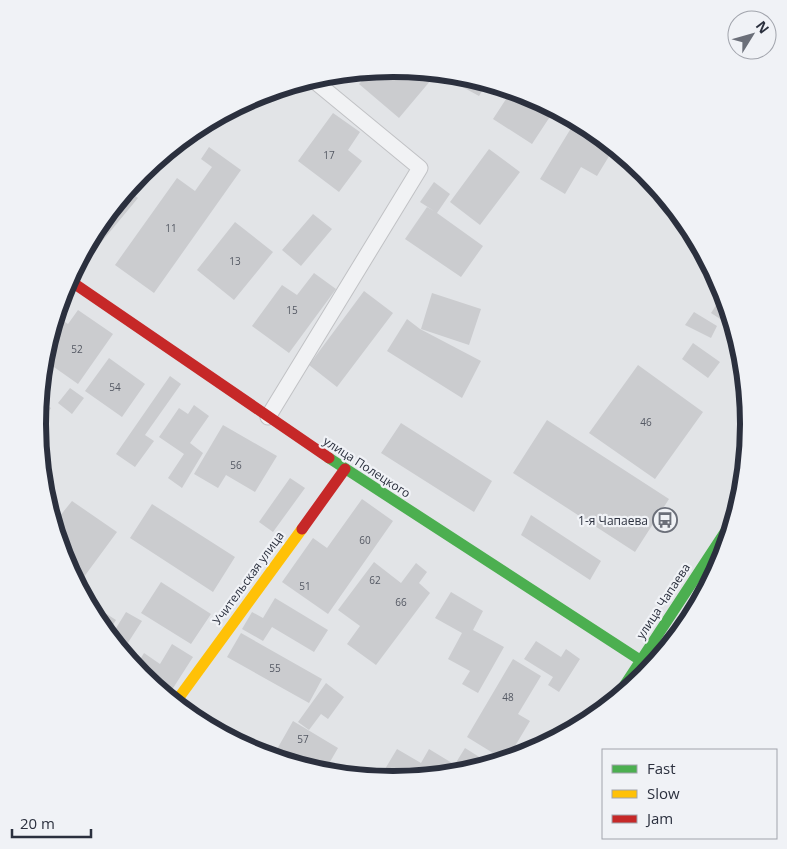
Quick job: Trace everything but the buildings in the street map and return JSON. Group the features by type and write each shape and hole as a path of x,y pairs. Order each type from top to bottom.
{"street":[{"name":"улица Полецкого","path":"76,285 345,468 640,660 648,661"},
{"name":"Учительская улица","path":"179,698 345,468"},
{"name":"улица Чапаева","path":"626,682 722,535"}],"lane":[{"path":"268,417 420,168 320,85"}],"traffic: fast":[{"path":"329,458 640,660 648,661"},
{"path":"628,681 721,538"}],"traffic: slow":[{"path":"179,698 302,529"}],"traffic: jam":[{"path":"76,285 329,458"},
{"path":"302,529 345,469"}],"place":[{"name":"1-я Чапаева","path":"665,520"}]}
